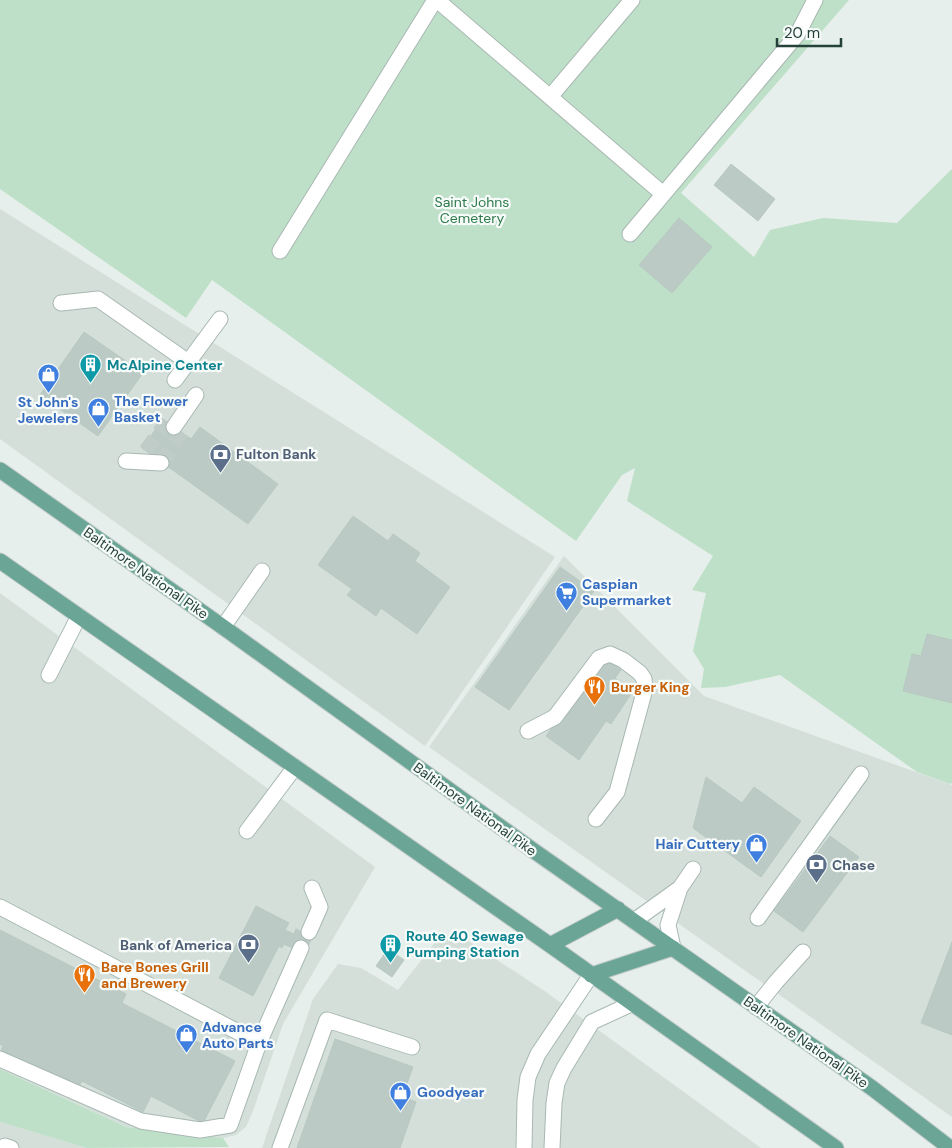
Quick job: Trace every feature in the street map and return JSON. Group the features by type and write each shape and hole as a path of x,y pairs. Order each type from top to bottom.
{"main road":[{"name":"Baltimore National Pike","path":"0,470 223,626 534,851 872,1088 950,1148"},
{"path":"0,561 550,945 836,1148"},
{"path":"550,945 618,909"},
{"path":"590,975 673,948"}],"lane":[{"path":"280,251 436,0 663,194"},
{"path":"550,97 632,0"},
{"path":"630,234 797,35 816,0"},
{"path":"61,304 98,300 188,362"},
{"path":"175,380 220,319"},
{"path":"174,427 196,395"},
{"path":"126,461 151,458"},
{"path":"223,626 262,571"},
{"path":"49,675 79,616"},
{"path":"528,731 555,717 599,658 610,654 616,656 640,673 644,679 645,689 617,792 596,819"},
{"path":"247,831 295,767"},
{"path":"758,918 860,774"},
{"path":"634,921 680,888 694,869"},
{"path":"309,932 320,907 312,888"},
{"path":"673,948 668,925 680,888"},
{"path":"0,906 259,1043"},
{"path":"0,1059 141,1121 200,1130 230,1125 259,1043 301,948"},
{"path":"756,1007 803,952"},
{"path":"524,1148 525,1100 528,1077 538,1054 590,975"},
{"path":"552,1148 555,1093 557,1083 564,1068 592,1022 631,1004"},
{"path":"280,1148 327,1020 412,1047"},
{"path":"4,1148 5,1146 11,1148"}],"shaded area":[{"path":"0,209 555,557 425,746 0,439"},
{"path":"564,556 704,696 952,785 952,1117 429,747"},
{"path":"0,593 375,867 283,1024 253,1111 246,1127 236,1135 223,1138 126,1127 0,1069"},
{"path":"459,935 546,992 761,1148 262,1148 313,999 338,964 361,968 398,990 440,936"},
{"path":"0,1122 87,1148 0,1148"}],"green space":[{"name":"Saint Johns Cemetery","path":"0,0 849,0 681,193 754,257 770,230 823,218 897,223 952,169 952,783 950,784 917,772 780,675 725,687 701,688 704,669 693,651 706,593 692,590 713,556 627,501 635,468 622,475 576,541 212,280 186,318 0,189"},
{"path":"0,1069 126,1127 223,1138 229,1147 87,1148 0,1122"}],"building":[{"path":"731,164 775,199 758,221 714,185"},
{"path":"679,218 712,247 672,293 639,265"},
{"name":"McAlpine Center","path":"84,332 143,373 98,436 40,395"},
{"name":"Fulton Bank","path":"163,419 191,439 200,427 278,484 248,524 142,448"},
{"path":"353,516 388,541 393,534 420,553 415,561 450,587 417,634 381,608 376,616 347,595 352,589 318,565"},
{"path":"560,567 594,591 509,710 475,687"},
{"path":"927,634 952,640 952,703 903,691 912,654 921,656"},
{"name":"Burger King","path":"607,660 621,670 615,678 633,691 611,724 606,721 579,760 546,736 596,666 601,669"},
{"path":"706,777 742,803 754,787 801,821 761,877 693,828"},
{"name":"Chase","path":"830,836 859,857 803,932 774,911"},
{"name":"Bank of America","path":"256,906 289,923 285,930 294,934 296,929 306,934 314,934 306,950 295,949 284,944 282,948 279,946 253,996 219,978"},
{"path":"0,930 126,994 122,1003 235,1061 203,1123 151,1096 143,1112 82,1081 77,1090 1,1050 3,1046 0,1044"},
{"path":"952,942 952,1035 921,1023"},
{"name":"Route 40 Sewage Pumping Station","path":"388,949 404,960 392,977 376,966"},
{"path":"335,1039 413,1067 402,1097 416,1102 400,1148 297,1148"}],"tunnel":[{"path":"146,451 167,422"},
{"path":"161,463 182,432"}],"place":[{"name":"McAlpine Center","path":"91,384"},
{"name":"St John's Jewelers","path":"48,393"},
{"name":"The Flower Basket","path":"98,428"},
{"name":"Fulton Bank","path":"220,473"},
{"name":"Caspian Supermarket","path":"566,611"},
{"name":"Burger King","path":"595,706"},
{"name":"Hair Cuttery","path":"756,863"},
{"name":"Chase","path":"816,884"},
{"name":"Route 40 Sewage Pumping Station","path":"390,963"},
{"name":"Bank of America","path":"248,964"},
{"name":"Bare Bones Grill and Brewery","path":"85,994"},
{"name":"Advance Auto Parts","path":"186,1054"},
{"name":"Goodyear","path":"401,1111"}]}
